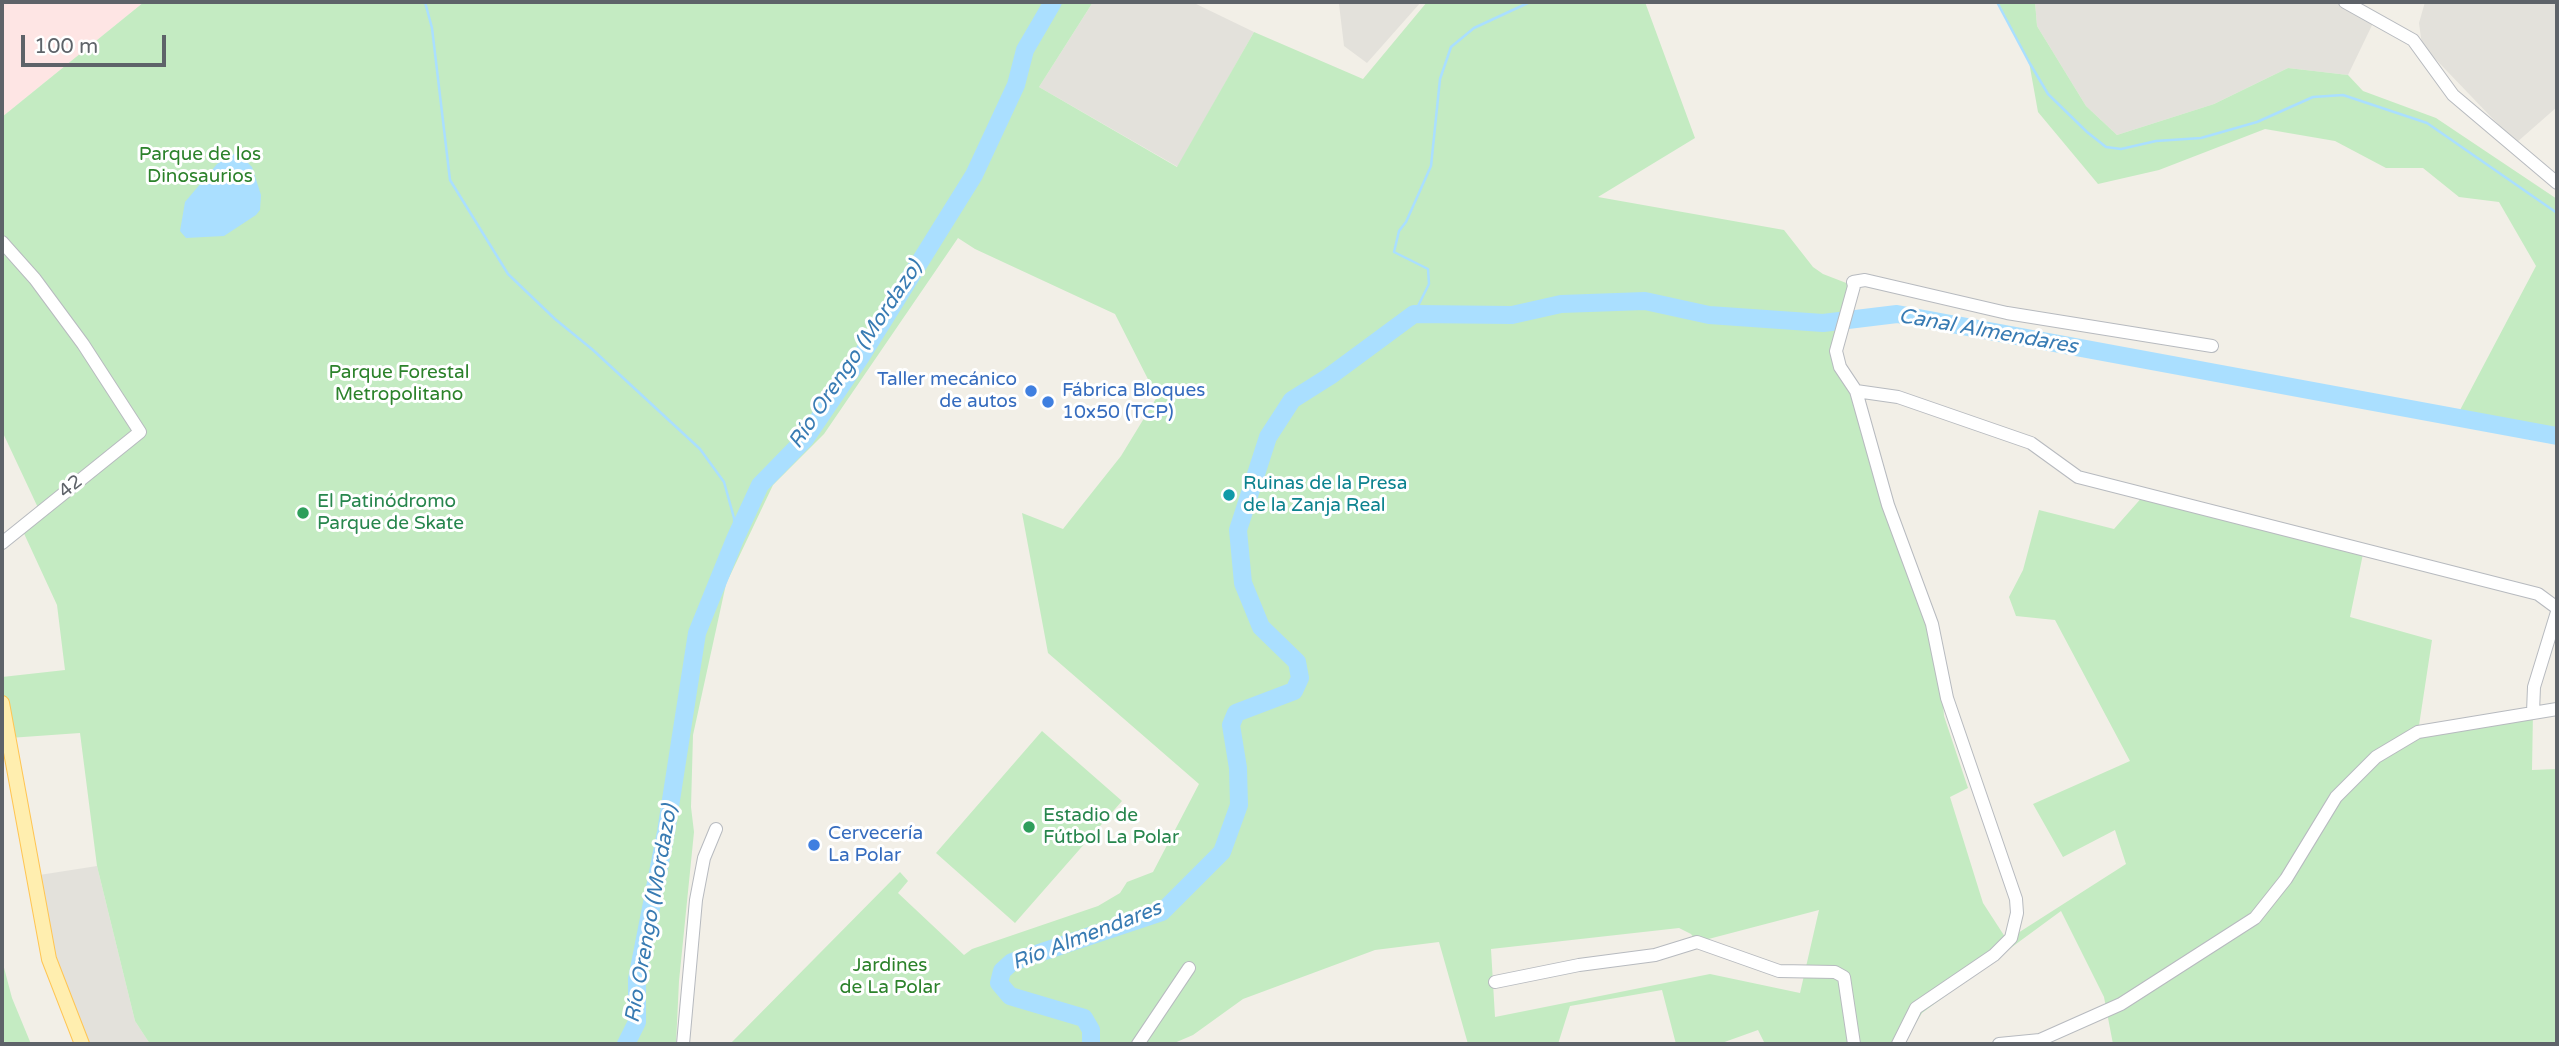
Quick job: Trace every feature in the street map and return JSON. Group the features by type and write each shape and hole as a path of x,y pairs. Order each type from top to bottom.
{"main road":[{"path":"2,703 49,959 82,1044"}],"street":[{"path":"2344,2 2413,40 2453,95 2557,183"},
{"name":"42","path":"2,242 35,279 83,344 140,432 2,543"},
{"path":"1898,1044 1916,1008 1994,955 2011,938 2017,913 2016,899 1947,698 1932,624 1888,505 1856,391 1840,367 1836,351 1853,282 1865,280 2007,313 2211,346"},
{"path":"1856,391 1898,397 2032,443 2078,477 2538,594 2557,610 2533,687 2533,712"},
{"path":"1999,1044 2040,1040 2121,1004 2255,918 2286,879 2336,797 2376,757 2418,732 2557,709"},
{"path":"683,1044 696,900 704,858 716,829"},
{"path":"1494,982 1579,965 1655,955 1697,942 1779,971 1835,972 1844,977 1854,1044"},
{"path":"1138,1044 1189,968"}],"shaded area":[{"path":"2,2 144,2 2,117"},
{"path":"1093,2 1192,2 1254,32 1178,167 1039,87"},
{"path":"1316,2 1421,2 1367,63 1344,46 1339,4"},
{"path":"2035,2 2345,2 2375,19 2348,75 2288,68 2214,104 2117,135 2086,106 2037,26"},
{"path":"2425,2 2557,2 2557,107 2516,143 2422,45 2419,23"},
{"path":"97,866 135,1021 150,1044 85,1044 61,993 33,876"}],"green space":[{"path":"144,2 1093,2 1039,87 1177,167 1254,32 1363,79 1427,2 1645,2 1695,138 1598,197 1784,230 1813,267 1823,274 1854,286 1836,351 1940,666 1944,716 1968,788 1950,797 1983,903 2007,940 2126,864 2115,830 2063,857 2033,804 2130,761 2055,620 2016,616 2009,597 2023,570 2039,510 2114,529 2144,495 2364,549 2350,617 2432,640 2418,732 2533,712 2532,770 2557,769 2557,1044 2113,1044 2104,997 2061,911 1922,1013 1903,1044 1765,1044 1758,1030 1719,1044 1676,1044 1662,990 1570,1006 1558,1044 1468,1044 1439,942 1375,950 1243,999 1193,1035 1172,1044 730,1044 900,872 908,881 898,893 964,955 972,949 1098,906 1120,893 1127,882 1153,872 1199,784 1048,653 1022,513 1063,529 1121,456 1157,397 1115,314 975,249 958,238 824,434 773,485 726,584 693,735 691,807 694,832 679,981 676,1044 150,1044 135,1021 97,866 80,733 9,738 2,700 2,677 65,670 57,605 21,527 40,512 2,431 2,117","holes":["1819,910 1800,993 1710,974 1495,1017 1491,949 1679,928 1691,934 1697,942"]},
{"path":"1998,2 2035,2 2037,26 2086,106 2117,135 2214,104 2288,68 2348,75 2363,91 2436,118 2557,199 2557,431 2459,412 2536,266 2499,202 2459,197 2423,168 2386,168 2335,141 2265,129 2159,170 2098,184 2038,112 2029,62"},
{"name":"Estadio de Fútbol La Polar","path":"1042,731 1122,801 1015,923 936,853"},
{"path":"2,960 12,998 31,1044 2,1044"}],"water":[{"path":"233,154 252,167 261,195 260,210 224,236 186,238 180,231 185,202 217,164"}],"waterway":[{"path":"425,2 432,28 450,180 508,274 700,449 724,482 734,518 735,539"},
{"name":"Río Orengo (Mordazo)","path":"626,1044 637,1022 637,979 666,832 697,633 735,539 760,485 805,439 860,358 974,175 1016,85 1025,50 1053,2"},
{"name":"Río Almendares","path":"1414,314 1429,284 1428,269 1394,252 1399,231 1406,222 1431,166 1440,79 1451,47 1474,28 1530,2"},
{"name":"Río Almendares","path":"1997,2 2048,94 2106,147 2121,149 2156,141 2201,138 2257,122 2313,97 2343,95 2427,123 2557,213"},
{"name":"Canal Almendares","path":"1091,1044 1091,1030 1084,1018 1010,996 999,983 1002,971 1012,962 1162,912 1222,852 1239,805 1238,768 1231,725 1236,713 1294,691 1300,678 1297,662 1261,627 1243,583 1238,530 1268,437 1292,400 1330,376 1414,314 1512,315 1561,304 1645,301 1709,315 1823,323 1897,314 2557,436"}],"place":[{"name":"Taller mecánico de autos","path":"1031,391"},
{"name":"Fábrica Bloques 10x50 (TCP)","path":"1048,402"},
{"name":"Ruinas de la Presa de la Zanja Real","path":"1229,495"},
{"name":"El Patinódromo Parque de Skate","path":"303,513"},
{"name":"Estadio de Fútbol La Polar","path":"1029,827"},
{"name":"Cervecería La Polar","path":"814,845"}],"park label":[{"name":"Parque de los Dinosaurios","path":"200,166"},
{"name":"Parque Forestal Metropolitano","path":"399,384"},
{"name":"Jardines de La Polar","path":"890,977"}]}
